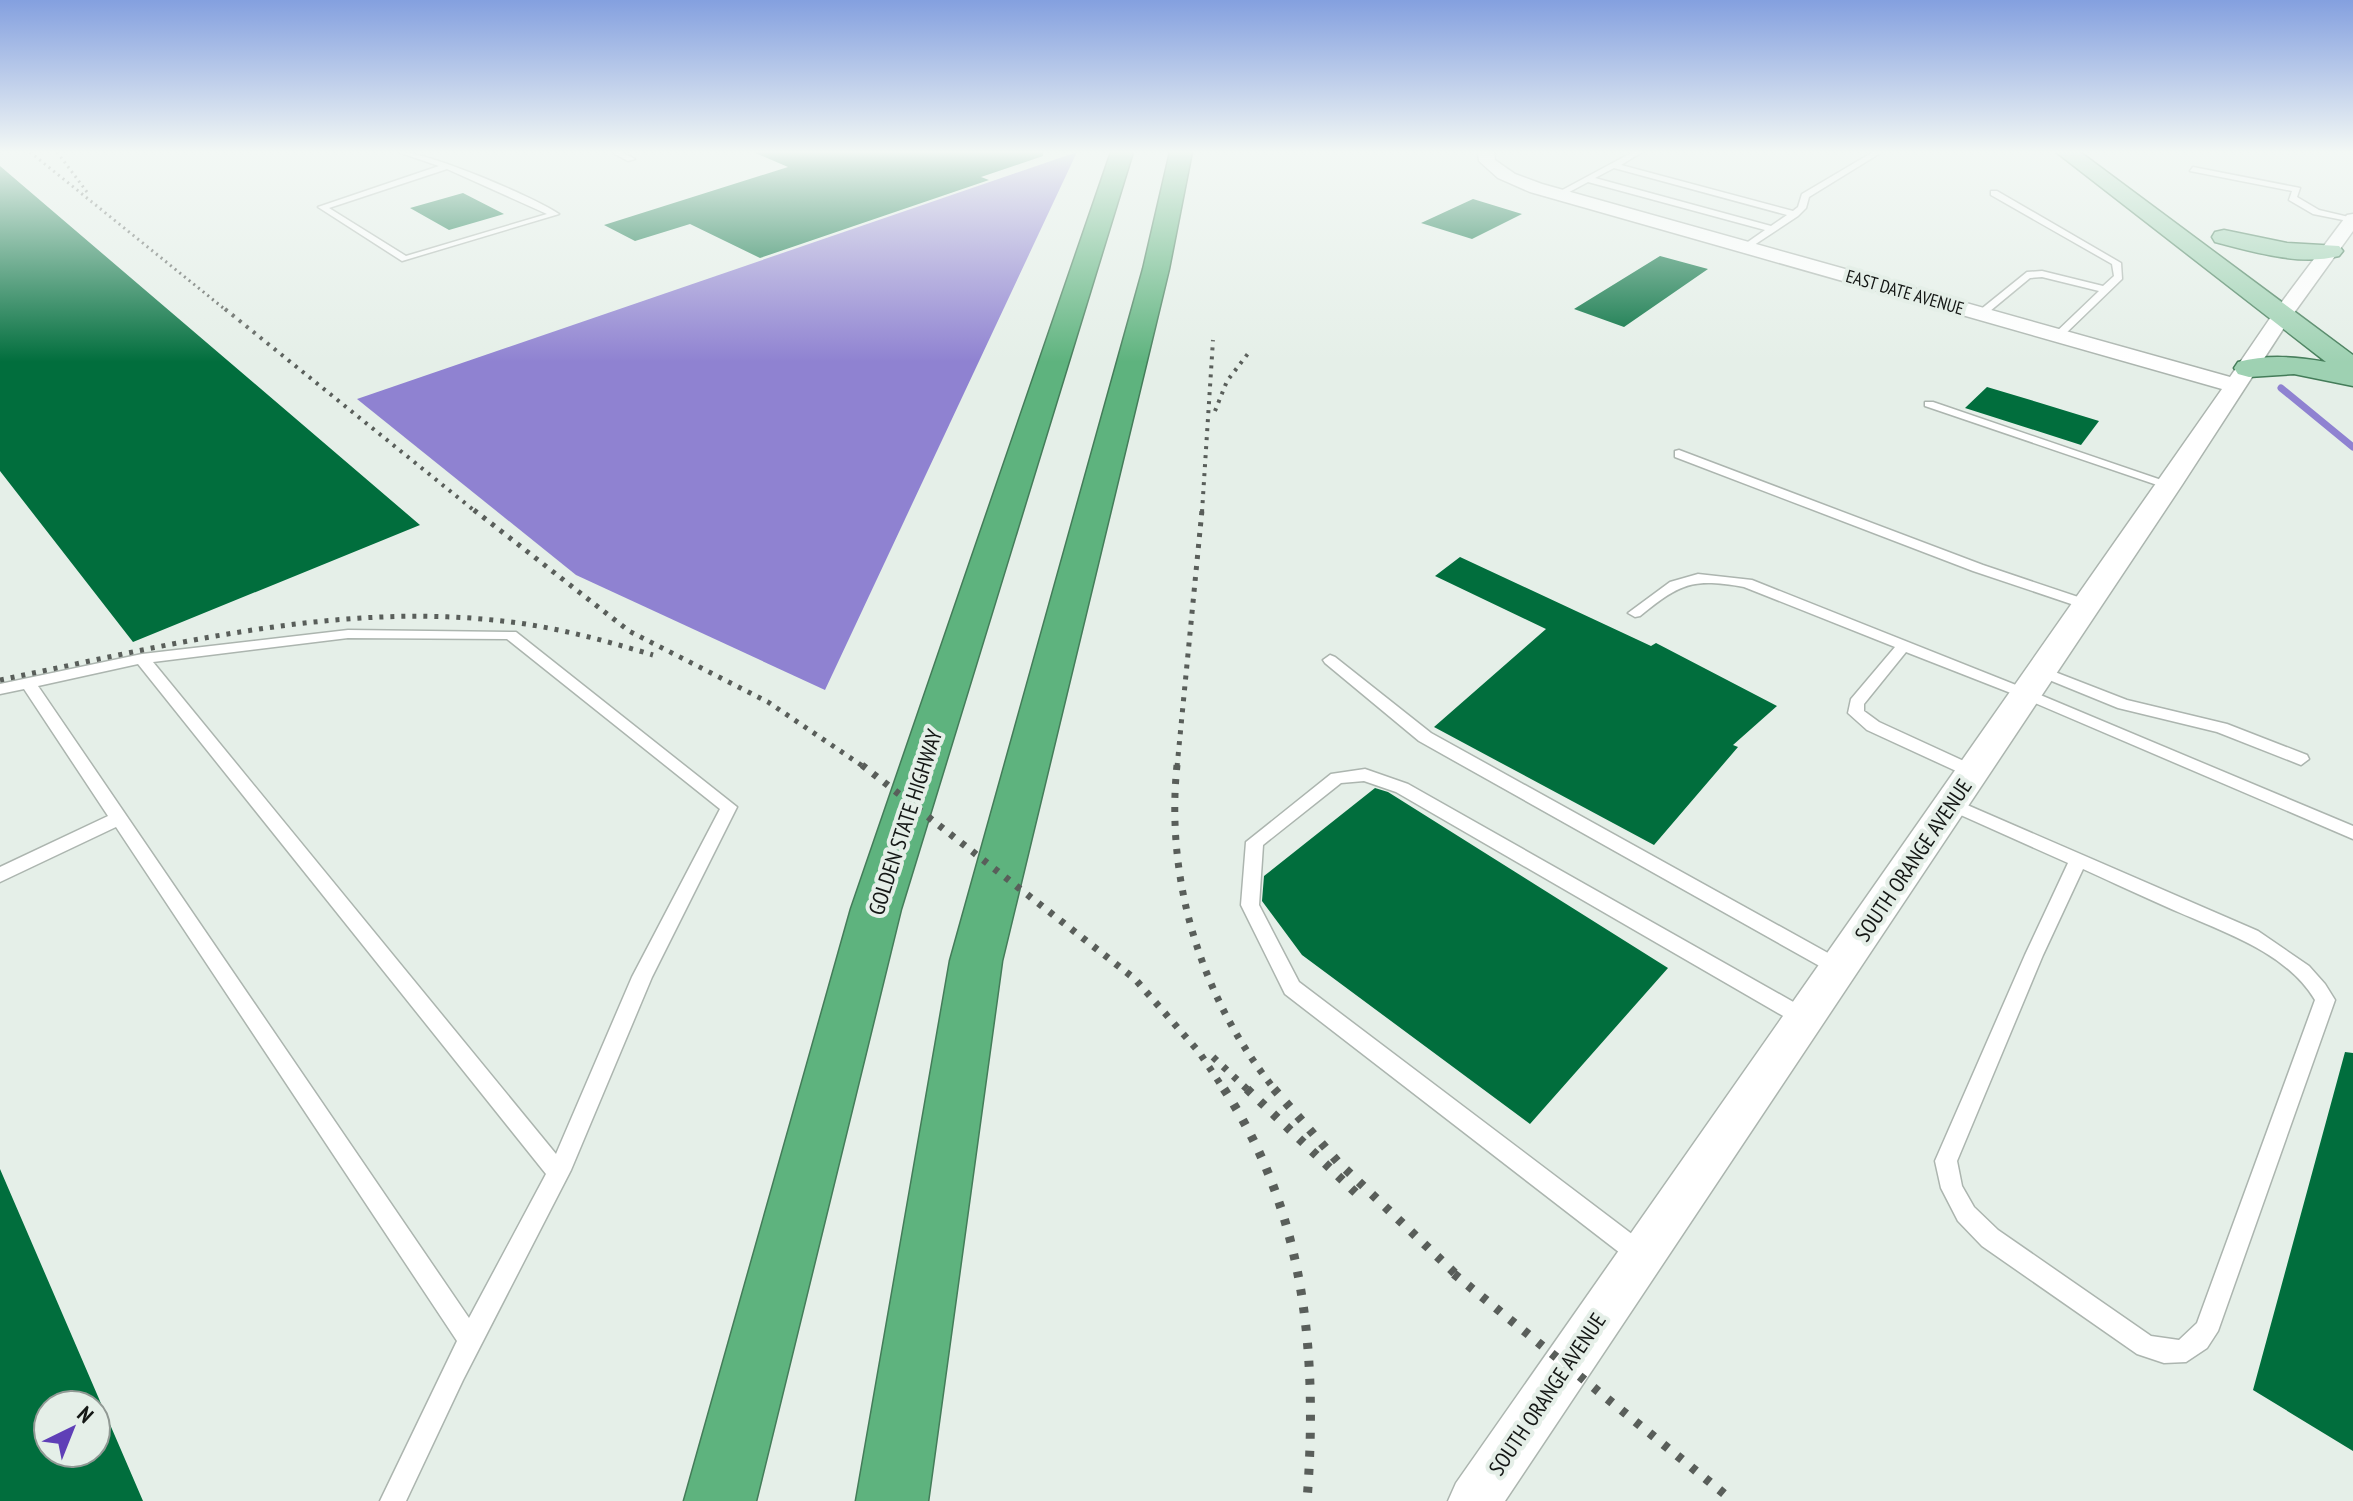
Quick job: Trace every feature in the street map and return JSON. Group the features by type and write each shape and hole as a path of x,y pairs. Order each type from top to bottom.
{"highway":[{"name":"GOLDEN STATE HIGHWAY","path":"720,1501 876,909 1099,222"},
{"path":"892,1501 976,961 1166,222"}],"main road":[{"path":"2174,222 2301,305"},
{"path":"2203,222 2301,305 2353,369"},
{"path":"2224,237 2287,251 2346,232"},
{"path":"2242,377 2294,365 2353,377"}],"street":[{"name":"EAST DATE AVENUE","path":"1653,222 2058,335 2242,377"},
{"name":"SOUTH ORANGE AVENUE","path":"1474,1501 2242,377 2301,305 2346,232"}],"lane":[{"path":"346,222 405,259 528,222"},
{"path":"1746,222 1772,229"},
{"path":"1745,248 1783,222"},
{"path":"2045,222 2116,263 2119,277 2058,335"},
{"path":"1980,314 2027,275 2042,274 2106,290"},
{"path":"1929,404 2170,485"},
{"path":"1679,454 1978,568 2088,605"},
{"path":"1635,613 1673,582 1719,578 1747,583 1904,645 2034,683 2221,728 2301,759"},
{"path":"0,689 142,659 348,634 511,635 729,807 642,977 558,1172 470,1340 393,1501"},
{"path":"1904,645 1856,703 1856,713 1873,726 1973,772"},
{"path":"142,659 558,1172"},
{"path":"1330,660 1425,737 1839,968"},
{"path":"28,683 470,1340"},
{"path":"2034,683 2353,833"},
{"path":"1642,1256 1292,988 1250,905 1255,842 1337,778 1365,775 1402,788 1804,1018"},
{"path":"1951,804 2251,936 2280,953 2309,977 2325,1000 2206,1331 2194,1347 2173,1354 2145,1346 1990,1238 1966,1214 1952,1188 1946,1161 2078,860"},
{"path":"0,875 119,818"}],"shaded area":[{"path":"873,222 1044,222 825,690 576,575 357,399"}],"building":[{"path":"0,222 66,222 420,525 133,642 0,471"},
{"path":"435,222 476,222 449,230"},
{"path":"613,222 866,222 760,258 690,224 635,241 604,225"},
{"path":"1423,222 1506,222 1472,239"},
{"path":"1660,256 1708,269 1624,327 1574,309"},
{"path":"1987,387 2099,421 2081,445 1965,408"},
{"path":"1460,557 1651,646 1656,643 1777,706 1733,745 1738,747 1654,845 1434,727 1546,629 1435,576"},
{"path":"1375,788 1388,792 1668,968 1530,1124 1302,955 1262,901 1264,876"},
{"path":"2345,1052 2353,1053 2353,1451 2253,1390"},
{"path":"0,1169 95,1389 32,1389 32,1469 112,1469 112,1429 143,1501 0,1501"}],"waterway":[{"path":"2281,388 2353,447"}],"railway":[{"path":"117,222 227,311"},
{"path":"225,309 476,512"},
{"path":"1202,512 1213,340"},
{"path":"1215,411 1227,381 1250,351"},
{"path":"474,510 629,631 768,702 864,767"},
{"path":"1177,767 1202,510"},
{"path":"0,680 245,631 369,618 431,616 513,622 574,633 653,655"},
{"path":"862,765 1135,979 1199,1052 1225,1091"},
{"path":"1177,765 1177,852 1194,938 1228,1018 1250,1056 1276,1091"},
{"path":"1213,1057 1249,1091"},
{"path":"1224,1089 1252,1137 1273,1186 1289,1236 1300,1288 1310,1393 1307,1501"},
{"path":"1247,1089 1358,1195"},
{"path":"1274,1089 1338,1162 1461,1279"},
{"path":"1454,1274 1733,1501"}]}
